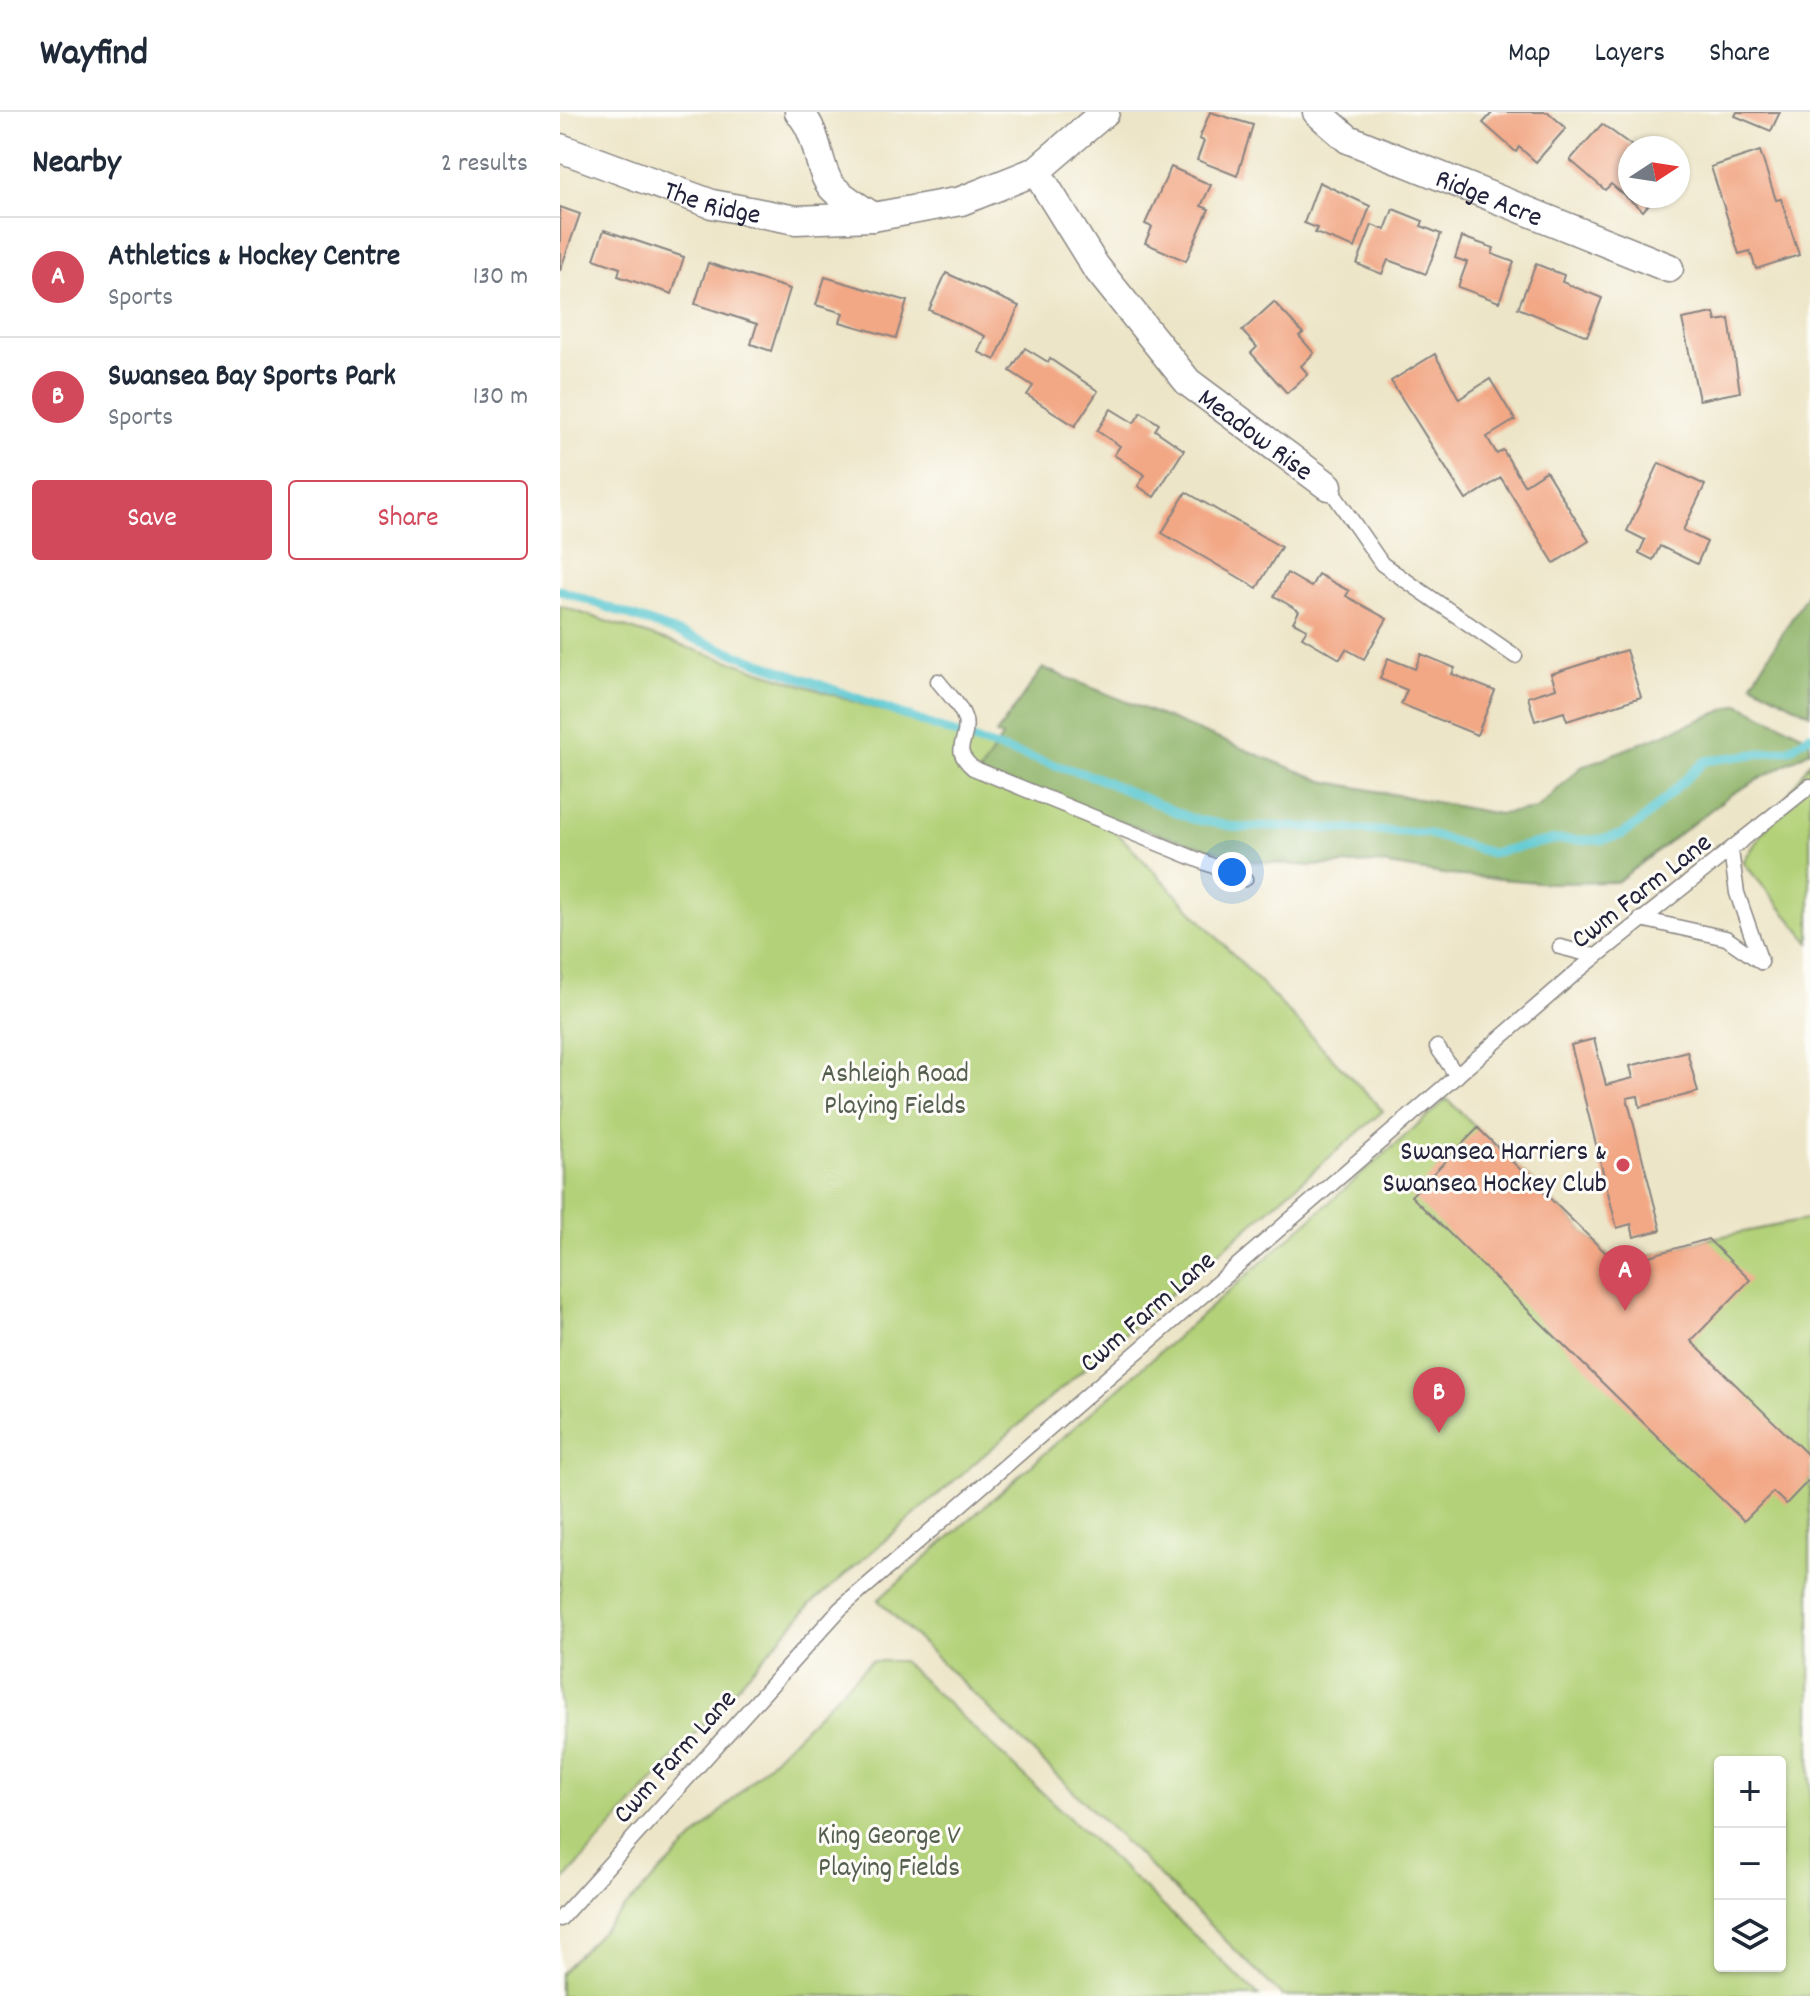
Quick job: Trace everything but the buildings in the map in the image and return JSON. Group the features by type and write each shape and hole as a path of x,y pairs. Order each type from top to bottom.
{"street":[{"path":"799,112 807,121 819,148 831,186 873,217"},
{"name":"The Ridge","path":"560,148 712,204 796,220 873,217 961,201 1036,171 1105,112"},
{"name":"Ridge Acre","path":"1317,112 1348,139 1669,268"},
{"name":"Meadow Rise","path":"1036,171 1095,266 1188,382 1328,486"}],"lane":[{"name":"Meadow Rise","path":"1328,486 1382,564 1515,656"},
{"path":"938,681 961,710 966,724 960,746 964,760 973,768 1245,879"},
{"name":"Cwm Farm Lane","path":"560,1919 840,1609 1595,956 1810,786"},
{"path":"1641,919 1726,938 1761,962 1737,893 1731,851"},
{"path":"1560,947 1595,956"},
{"path":"1437,1047 1457,1076"}],"green space":[{"path":"1810,589 1810,714 1752,683"},
{"name":"Ashleigh Road Playing Fields","path":"560,606 981,743 1102,817 1383,1111 810,1605 560,1885"},
{"path":"1043,668 1323,781 1498,814 1537,809 1581,767 1739,704 1810,738 1810,751 1730,795 1617,882 1550,883 1449,875 1376,863 1310,866 1251,861 1102,817 979,774 1002,737 996,734"},
{"path":"1810,762 1810,943 1743,862"},
{"path":"1447,1099 1618,1265 1708,1239 1810,1219 1810,1996 1282,1996 878,1600"},
{"name":"King George V Playing Fields","path":"871,1661 902,1661 1259,1996 560,1996 560,1973"}],"waterway":[{"path":"560,590 981,743 1095,777 1192,819 1241,828 1271,826 1426,833 1491,853 1553,840 1600,840 1621,835 1639,823 1705,761 1790,749 1810,735"}],"place":[{"name":"Swansea Harriers & Swansea Hockey Club","path":"1623,1165"},
{"name":"Athletics & Hockey Centre","path":"1625,1311"},
{"name":"Swansea Bay Sports Park","path":"1439,1433"}]}
